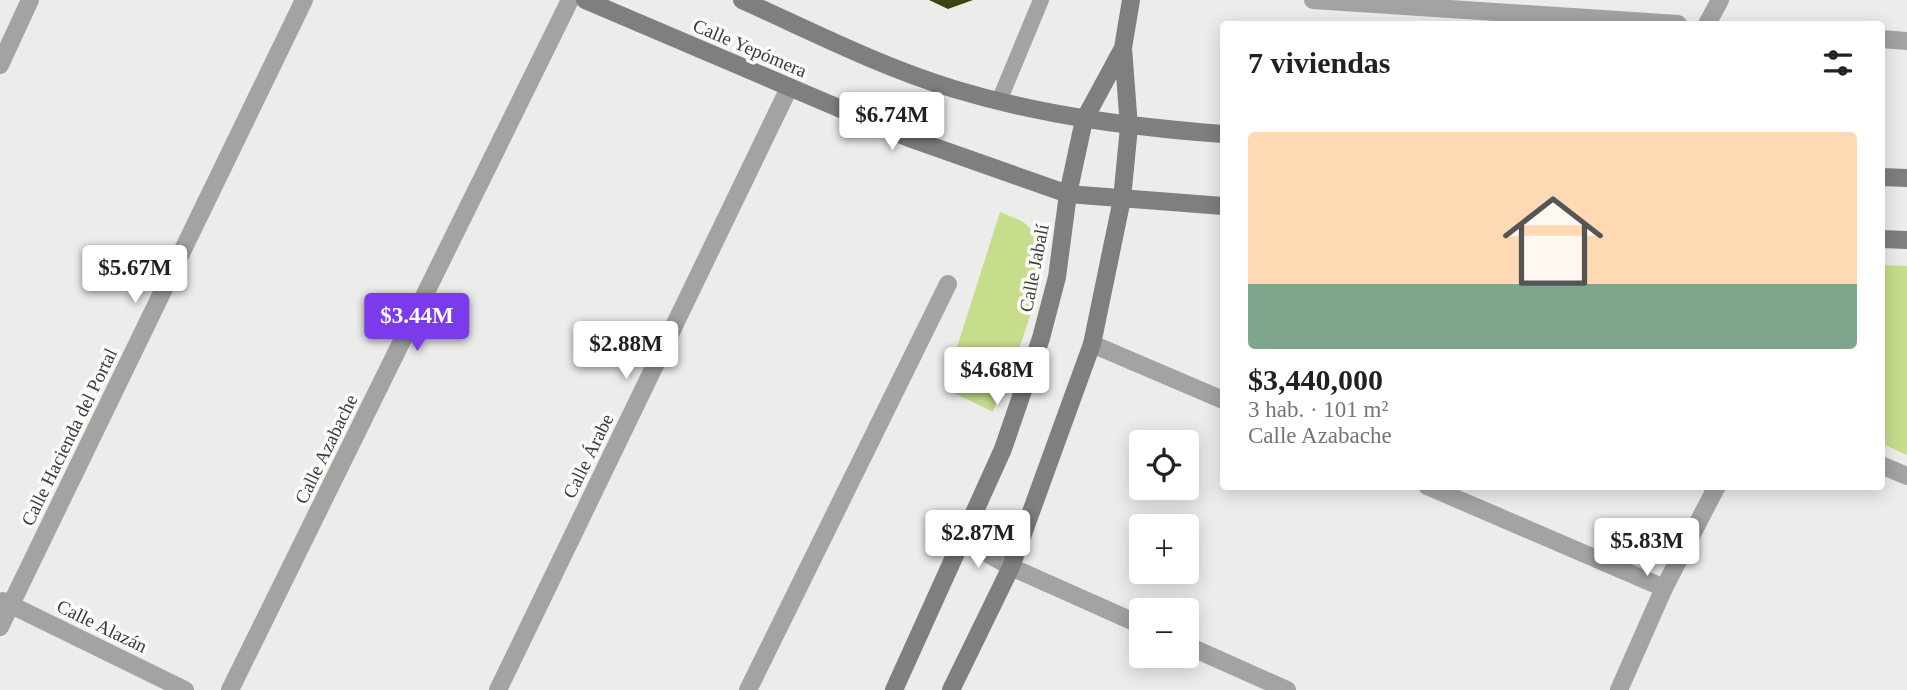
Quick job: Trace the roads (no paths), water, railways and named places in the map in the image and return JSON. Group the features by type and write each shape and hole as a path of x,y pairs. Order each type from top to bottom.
{"street":[{"path":"0,65 30,0"},
{"name":"Calle Hacienda del Portal","path":"0,627 5,602 304,0"},
{"name":"Calle Azabache","path":"230,690 570,0"},
{"name":"Calle Yepómera","path":"585,0 909,138 1068,194 1220,206"},
{"name":"Calle Yepómera","path":"742,0 952,89 1084,120 1129,127 1220,134"},
{"path":"951,690 1011,567 1092,344 1122,199 1129,127 1123,48 1131,0"},
{"path":"1313,0 1468,4 1646,21"},
{"path":"1709,21 1720,0"},
{"path":"1885,39 1907,41"},
{"name":"Calle Jabalí","path":"894,690 1003,449 1041,338 1057,277 1068,194 1084,120 1123,48"},
{"name":"Calle Árabe","path":"498,690 789,88"},
{"path":"1885,177 1907,178"},
{"path":"1885,239 1907,240"},
{"path":"748,690 948,284"},
{"path":"1092,344 1220,399"},
{"path":"1885,467 1907,476"},
{"path":"1436,490 1664,588"},
{"path":"1619,690 1664,588 1715,490"},
{"path":"963,540 1011,567 1129,620"},
{"name":"Calle Alazán","path":"5,602 185,690"},
{"path":"1199,651 1287,690"}],"lane":[{"path":"999,101 1041,0"}]}
